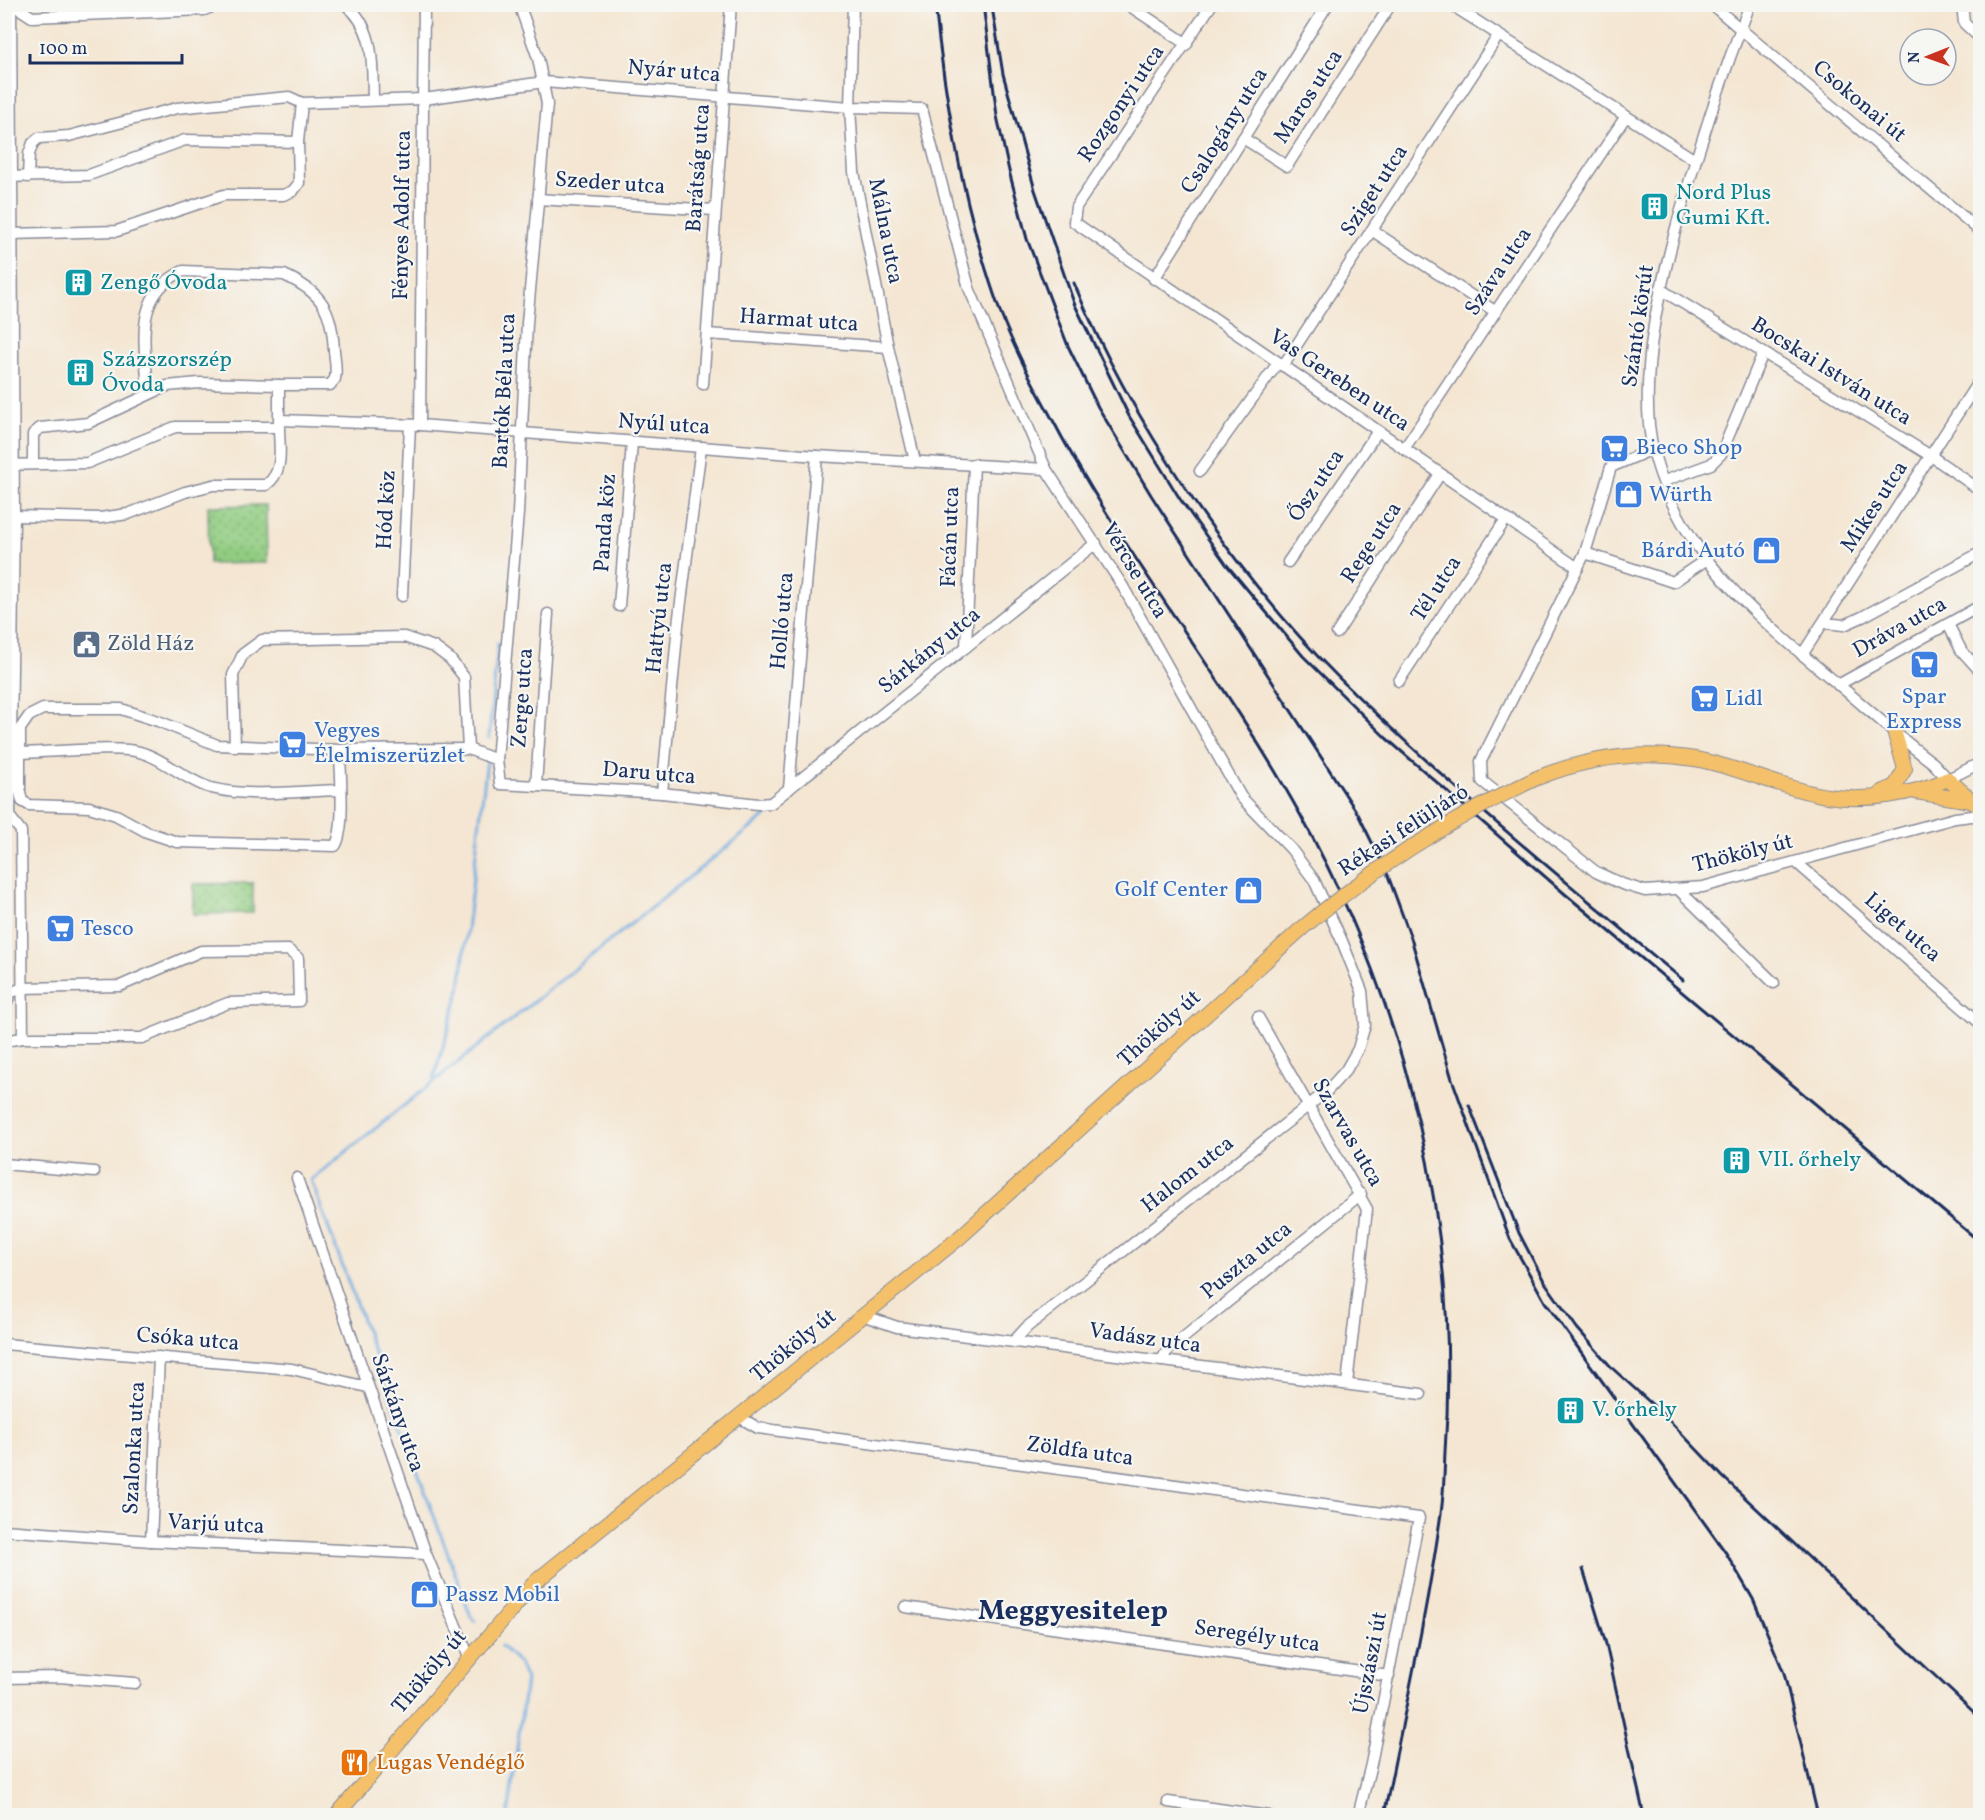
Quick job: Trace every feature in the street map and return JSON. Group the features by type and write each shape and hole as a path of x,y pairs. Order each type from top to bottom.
{"main road":[{"path":"1872,796 1895,786 1905,772 1906,763 1895,734"},
{"name":"Rékasi felüljáró","path":"1300,930 1376,870 1482,805 1537,778 1576,764 1633,756 1664,756 1719,764 1826,796 1872,796"},
{"path":"1872,796 1915,791 1948,779 1977,805"},
{"path":"1915,791 1977,805"},
{"name":"Thököly út","path":"336,1815 535,1582 959,1238 1086,1126 1300,930"}],"street":[{"path":"11,4 32,17 204,10 220,4"},
{"path":"11,4 8,177 12,234 9,464 14,516 10,817 21,831 23,1038"},
{"path":"345,4 358,15 371,41 374,100"},
{"name":"Fényes Adolf utca","path":"415,425 424,99 424,4"},
{"name":"Bartók Béla utca","path":"500,784 497,760 517,525 527,323 548,104 544,82 519,4"},
{"name":"Barátság utca","path":"703,384 714,210 731,4"},
{"name":"Málna utca","path":"853,4 850,107 854,172 888,347 915,461"},
{"path":"1127,4 1186,44"},
{"name":"Rozgonyi utca","path":"1078,227 1073,215 1076,207 1212,4"},
{"name":"Csalogány utca","path":"1154,279 1328,4"},
{"name":"Maros utca","path":"1243,138 1287,166 1391,4"},
{"path":"1450,4 1695,160"},
{"name":"Csokonai út","path":"1711,4 1980,231"},
{"name":"Szántó körút","path":"1750,4 1695,160 1660,289 1648,389 1653,449 1678,514 1707,559 1739,598 1802,655 1948,779"},
{"path":"1962,4 1964,23 1980,38"},
{"name":"Sziget utca","path":"1200,471 1280,364 1373,231 1498,36"},
{"name":"Nyár utca","path":"28,177 29,154 33,143 39,138 69,136 177,108 289,97 302,103 424,99 544,82 850,107 922,109"},
{"path":"12,234 117,231 224,195 283,195 293,191 299,183 298,142 302,103"},
{"name":"Vércse utca","path":"922,109 969,288 1046,469 1096,543 1241,797 1291,849 1314,880 1362,991 1365,1025"},
{"name":"Száva utca","path":"1404,448 1626,116"},
{"path":"8,177 89,175 185,140 298,142"},
{"name":"Szeder utca","path":"538,199 714,210"},
{"name":"Vas Gereben utca","path":"1078,227 1578,568"},
{"path":"1373,231 1496,312"},
{"path":"33,464 33,434 40,428 87,423 167,386 199,383 330,385 335,379 333,327 330,313 322,302 295,280 284,275 183,271 169,278 158,288 146,311 148,393"},
{"name":"Bocskai István utca","path":"1660,289 1931,456 1980,490"},
{"name":"Harmat utca","path":"707,334 888,347"},
{"path":"1664,481 1711,464 1721,454 1763,353"},
{"name":"Mikes utca","path":"1802,655 1980,379"},
{"path":"14,516 100,518 128,514 185,492 213,485 266,485 277,474 280,464 279,385"},
{"name":"Nyúl utca","path":"9,464 87,463 175,428 279,424 415,425 817,456 1046,469"},
{"name":"Hód köz","path":"402,596 415,425"},
{"name":"Ősz utca","path":"1288,562 1378,431"},
{"name":"Panda köz","path":"619,606 632,443"},
{"name":"Hattyú utca","path":"662,793 678,625 701,447"},
{"path":"1578,568 1585,553 1611,467 1653,449"},
{"name":"Holló utca","path":"789,789 817,456"},
{"name":"Fácán utca","path":"966,647 974,464"},
{"name":"Rege utca","path":"1337,633 1440,474"},
{"name":"Tél utca","path":"1400,681 1506,519"},
{"name":"Sárkány utca","path":"789,789 1096,543"},
{"path":"1585,553 1673,582 1707,559"},
{"path":"1824,623 1844,625 1862,618 1980,553"},
{"name":"Thököly út","path":"1578,568 1481,761 1482,782 1596,872 1645,891 1703,887 1955,818 1980,815"},
{"name":"Dráva utca","path":"1838,684 1980,606"},
{"name":"Zerge utca","path":"536,785 548,614"},
{"path":"1948,624 1961,650 1980,670"},
{"path":"235,747 233,675 243,654 262,640 404,637 434,647 450,659 464,677 468,749"},
{"path":"340,750 341,821 339,840 335,846 177,842 147,832 116,815 89,807 37,805 22,801 12,753 20,729 29,716 44,709 79,708 121,710 158,721 217,745 340,750 468,749 497,760"},
{"path":"12,753 130,750 156,758 189,780 211,788 242,793 339,790"},
{"path":"1948,779 1980,763"},
{"name":"Daru utca","path":"500,784 662,793 758,804 771,803 789,789"},
{"name":"Liget utca","path":"1797,863 1980,1023"},
{"path":"1679,890 1774,983"},
{"path":"4,1010 10,993 22,988 120,986 201,951 288,950 298,958 299,1001 228,1003 142,1038 23,1038 4,1041"},
{"name":"Szarvas utca","path":"1258,1017 1367,1209 1347,1384"},
{"name":"Halom utca","path":"1014,1341 1027,1327 1326,1091 1346,1070 1358,1049 1365,1025"},
{"path":"4,1164 94,1172"},
{"name":"Sárkány utca","path":"297,1178 426,1554 469,1657"},
{"name":"Puszta utca","path":"1161,1360 1167,1352 1360,1194"},
{"name":"Vadász utca","path":"865,1316 897,1327 1421,1395"},
{"name":"Csóka utca","path":"4,1344 292,1369 367,1387"},
{"name":"Szalonka utca","path":"150,1541 159,1357"},
{"name":"Zöldfa utca","path":"739,1417 758,1428 1419,1518"},
{"name":"Újszászi út","path":"1358,1815 1371,1764 1419,1518"},
{"name":"Varjú utca","path":"4,1530 150,1541 426,1554"},
{"name":"Seregély utca","path":"905,1607 1389,1676"},
{"path":"4,1678 59,1677 135,1683"},
{"path":"1168,1802 1269,1815"}],"green space":[{"path":"266,505 267,563 209,564 208,506"},
{"path":"253,883 253,913 193,914 193,884"}],"waterway":[{"path":"489,738 498,643"},
{"path":"434,1078 460,989 487,760"},
{"path":"475,1621 471,1617 311,1180 822,771"},
{"path":"501,1646 519,1663 526,1680 508,1816"}],"railway":[{"path":"935,4 951,123 967,202 977,241 1007,329 1030,378 1108,516 1240,715 1301,816 1339,890 1371,966 1398,1044 1419,1124 1435,1205 1444,1287 1448,1369 1444,1486 1428,1594 1384,1816"},
{"path":"983,4 997,116 1009,171 1027,239 1068,346 1098,407 1151,495 1358,814 1387,873 1411,938 1452,1079 1510,1239 1545,1302 1726,1553 1753,1599 1784,1673 1818,1816"},
{"path":"992,7 1003,74 1035,190 1074,303 1129,416 1180,499 1226,564 1303,656 1386,738 1565,894 1980,1242"},
{"path":"1074,283 1124,387 1154,440 1223,542 1298,635 1378,716 1464,794 1683,980"},
{"path":"1469,1105 1519,1233 1544,1281 1577,1328 1612,1368 1665,1416 1723,1477 1980,1718"},
{"path":"1583,1569 1606,1644 1644,1816"}],"place":[{"name":"Nord Plus Gumi Kft.","path":"1655,206"},
{"name":"Zengő Óvoda","path":"79,283"},
{"name":"Százszorszép Óvoda","path":"81,373"},
{"name":"Bieco Shop","path":"1615,448"},
{"name":"Würth","path":"1628,495"},
{"name":"Bárdi Autó","path":"1766,551"},
{"name":"Zöld Ház","path":"86,644"},
{"name":"Spar Express","path":"1924,665"},
{"name":"Lidl","path":"1704,699"},
{"name":"Vegyes Élelmiszerüzlet","path":"293,744"},
{"name":"Golf Center","path":"1249,890"},
{"name":"Tesco","path":"60,929"},
{"name":"VII. őrhely","path":"1737,1160"},
{"name":"V. őrhely","path":"1571,1410"},
{"name":"Passz Mobil","path":"424,1595"},
{"name":"Lugas Vendéglő","path":"355,1763"}],"district":[{"name":"Meggyesitelep","path":"1073,1611"}]}
